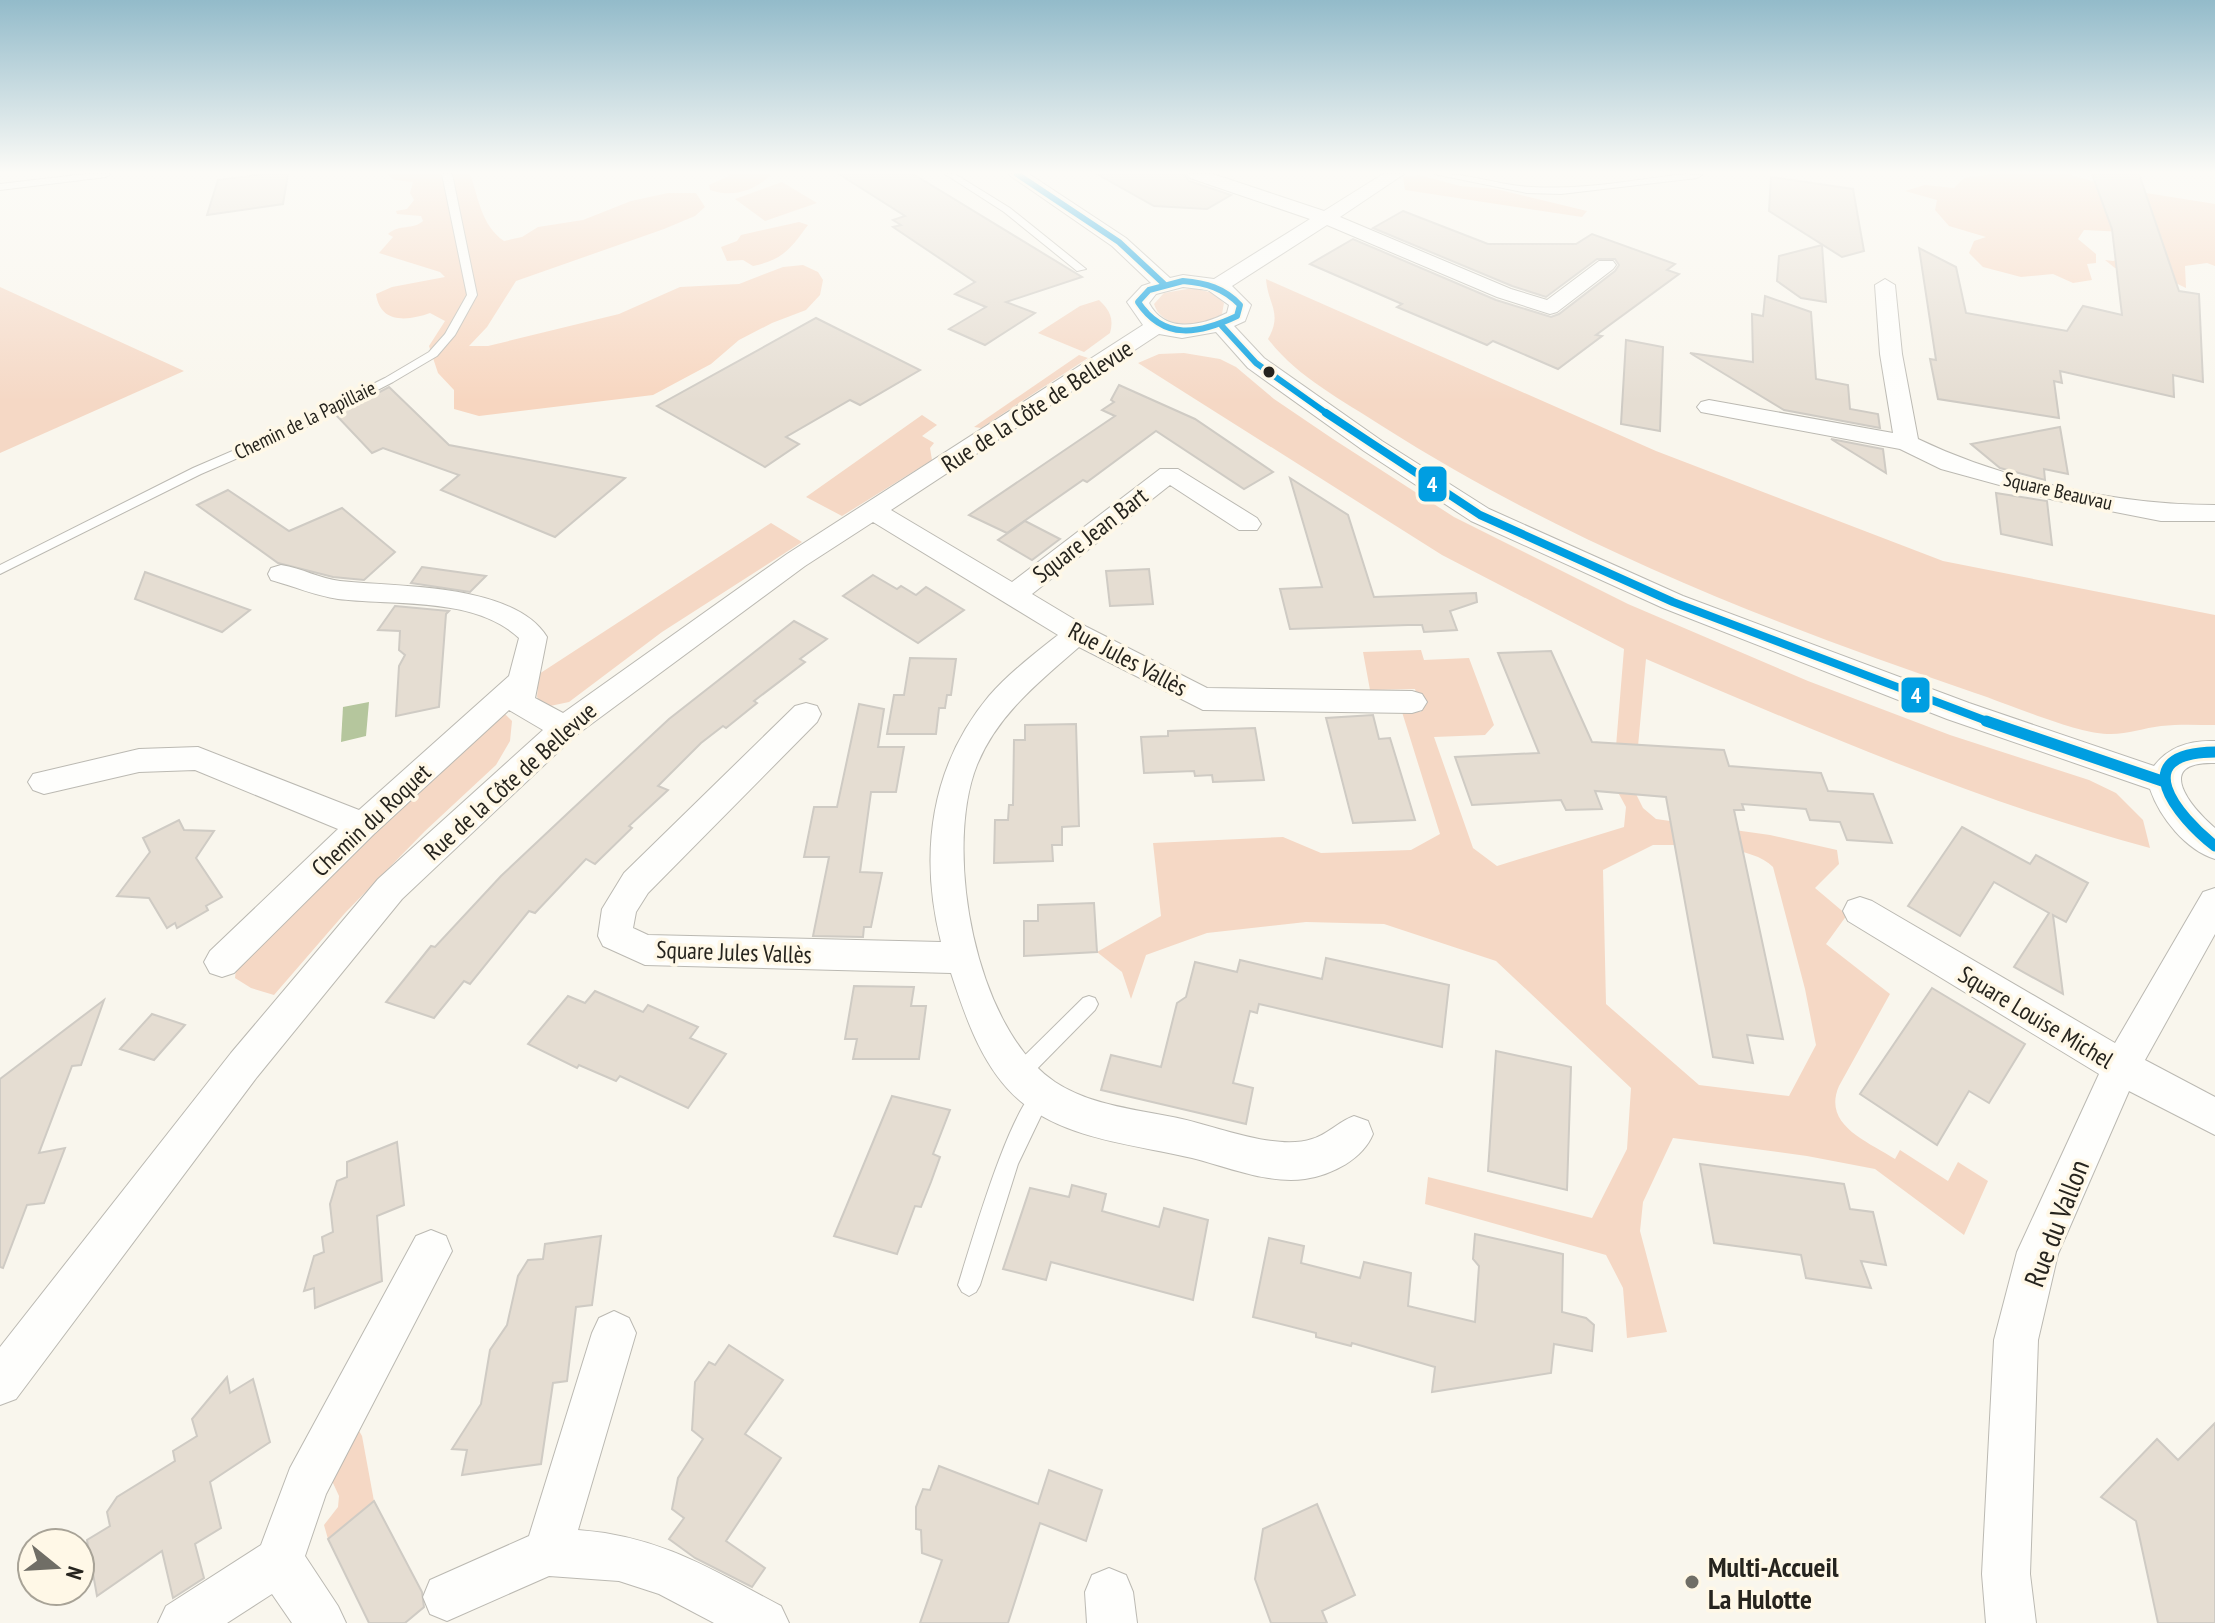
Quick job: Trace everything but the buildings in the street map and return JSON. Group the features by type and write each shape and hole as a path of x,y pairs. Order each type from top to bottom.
{"street":[{"path":"1127,250 1164,284"},
{"path":"1217,286 1273,250"},
{"path":"1402,250 1504,293 1550,308 1606,265"},
{"path":"1183,281 1217,286 1232,293 1240,305 1237,316 1222,326 1200,332 1156,326 1141,314 1138,302 1149,290 1164,284 1183,281"},
{"path":"1885,285 1891,354 1907,443"},
{"name":"Rue de la Côte de Bellevue","path":"0,1383 261,1044 390,889 564,728 774,576 1156,326"},
{"path":"1222,326 1256,363 1373,446 1480,515 1673,602 1958,711 2165,782"},
{"name":"Square Beauvau","path":"1709,407 1907,443 1950,464 2054,492 2161,513 2215,513"},
{"name":"Square Jean Bart","path":"1014,594 1169,474 1248,524"},
{"name":"Rue Jules Vallès","path":"874,511 1077,634 1203,699 1412,702"},
{"path":"281,574 295,575 338,590 373,589 449,597 473,603 526,626 533,637 520,703 564,728"},
{"path":"1077,634 1021,681 979,731 952,790 945,821 943,854 946,887 962,958 1000,1049 1030,1085 1078,1112 1277,1160 1319,1157 1354,1134"},
{"name":"Chemin du Roquet","path":"222,962 363,825 522,681"},
{"name":"Square Jules Vallès","path":"806,714 636,883 619,909 615,936 645,950 962,958"},
{"path":"2215,752 2202,751 2181,757 2168,769 2165,782 2170,802 2192,829 2215,846"},
{"path":"44,782 130,760 170,756 198,759 363,825"},
{"name":"Rue du Vallon","path":"2011,1623 2006,1574 2016,1340 2038,1252 2121,1067 2215,902"},
{"name":"Square Louise Michel","path":"1860,911 2121,1067 2215,1117"},
{"path":"183,1623 279,1561 306,1484 431,1251"},
{"path":"548,1552 614,1333"},
{"path":"447,1597 548,1552 619,1557 656,1569 764,1623"},
{"path":"279,1561 321,1623"}],"lane":[{"name":"Chemin de la Papillaie","path":"0,570 197,471 285,433 433,354 450,335 472,295 463,250"},
{"path":"1057,250 1081,269"},
{"path":"969,1285 1006,1169 1027,1117 1030,1085 1089,1004"}],"shaded area":[{"path":"382,250 605,250 516,281 487,327 469,346 488,346 619,314 680,287 739,284 783,267 803,265 818,272 823,280 820,295 806,310 739,340 711,364 653,395 479,416 454,409 454,390 438,373 429,346 445,321 430,313 413,318 396,318 383,311 376,294 392,287 445,277 440,272 379,253"},
{"path":"722,250 787,250 753,266 743,260 727,261"},
{"path":"1970,250 2091,250 2096,254 2096,263 2087,264 2092,280 2073,283 2053,274 2021,277 1983,267 1969,253"},
{"path":"2156,250 2215,250 2215,266 2207,263 2185,266 2186,288 2161,276 2115,268 2105,260 2113,261"},
{"path":"1266,279 1656,451 1943,561 2215,615 2215,725 2168,725 2114,734 2077,729 1745,609 1596,543 1452,468 1351,407 1292,365 1268,339 1274,315"},
{"path":"0,287 184,371 0,453"},
{"path":"1193,288 1213,293 1224,303 1222,314 1205,322 1185,324 1166,319 1159,313 1154,304 1164,293"},
{"path":"1099,300 1110,315 1110,333 1084,352 1038,333 1080,306"},
{"path":"1184,353 1220,359 1236,367 1274,399 1454,517 1628,604 1808,681 1950,735 2089,780 2116,793 2143,820 2150,848 2021,809 1958,786 1833,738 1646,659 1634,790 1643,808 1656,819 1770,835 1837,850 1839,864 1815,888 1847,915 1826,944 1890,994 1839,1086 1835,1100 1837,1111 1850,1130 1895,1159 1900,1150 1948,1181 1958,1162 1988,1181 1964,1235 1875,1169 1807,1156 1673,1138 1643,1202 1640,1231 1667,1332 1627,1338 1623,1288 1606,1255 1425,1204 1428,1177 1592,1218 1627,1149 1631,1088 1496,961 1384,924 1306,922 1207,933 1146,955 1131,999 1122,972 1097,952 1161,916 1153,843 1283,837 1321,853 1411,850 1440,834 1402,712 1421,712 1415,689 1370,690 1363,652 1421,650 1424,660 1469,658 1494,725 1485,735 1434,737 1473,848 1497,866 1624,827 1626,807 1613,783 1624,649 1442,555 1138,363 1159,354","holes":["1653,845 1734,850 1763,859 1773,867 1805,989 1816,1045 1789,1096 1699,1085 1606,1004 1603,870"]},
{"path":"1079,355 1088,358 981,428 974,427"},
{"path":"922,415 937,425 922,436 934,443 930,448 932,460 842,516 806,497"},
{"path":"771,523 802,542 662,632 569,702 550,706 542,704 537,697 539,674"},
{"path":"369,702 366,736 341,742 343,707"},
{"path":"504,713 512,721 510,741 496,765 425,831 345,913 274,995 251,988 235,978 237,959"},
{"path":"354,1422 362,1436 374,1501 328,1539 324,1525 338,1507 339,1496 327,1470"}],"transit line":[{"name":"4","path":"1127,250 1164,284"},
{"name":"4","path":"1183,281 1207,284 1228,294 1240,305 1237,316 1196,330 1182,331 1157,324 1138,302 1149,290 1183,281"},
{"name":"4","path":"1222,326 1256,363 1373,446 1480,515 1673,602 1958,711 2165,782"},
{"name":"4","path":"2215,752 2192,754 2177,760 2166,775 2165,787 2176,810 2215,846"}],"place":[{"name":"Multi-Accueil La Hulotte","path":"1692,1582"}]}
